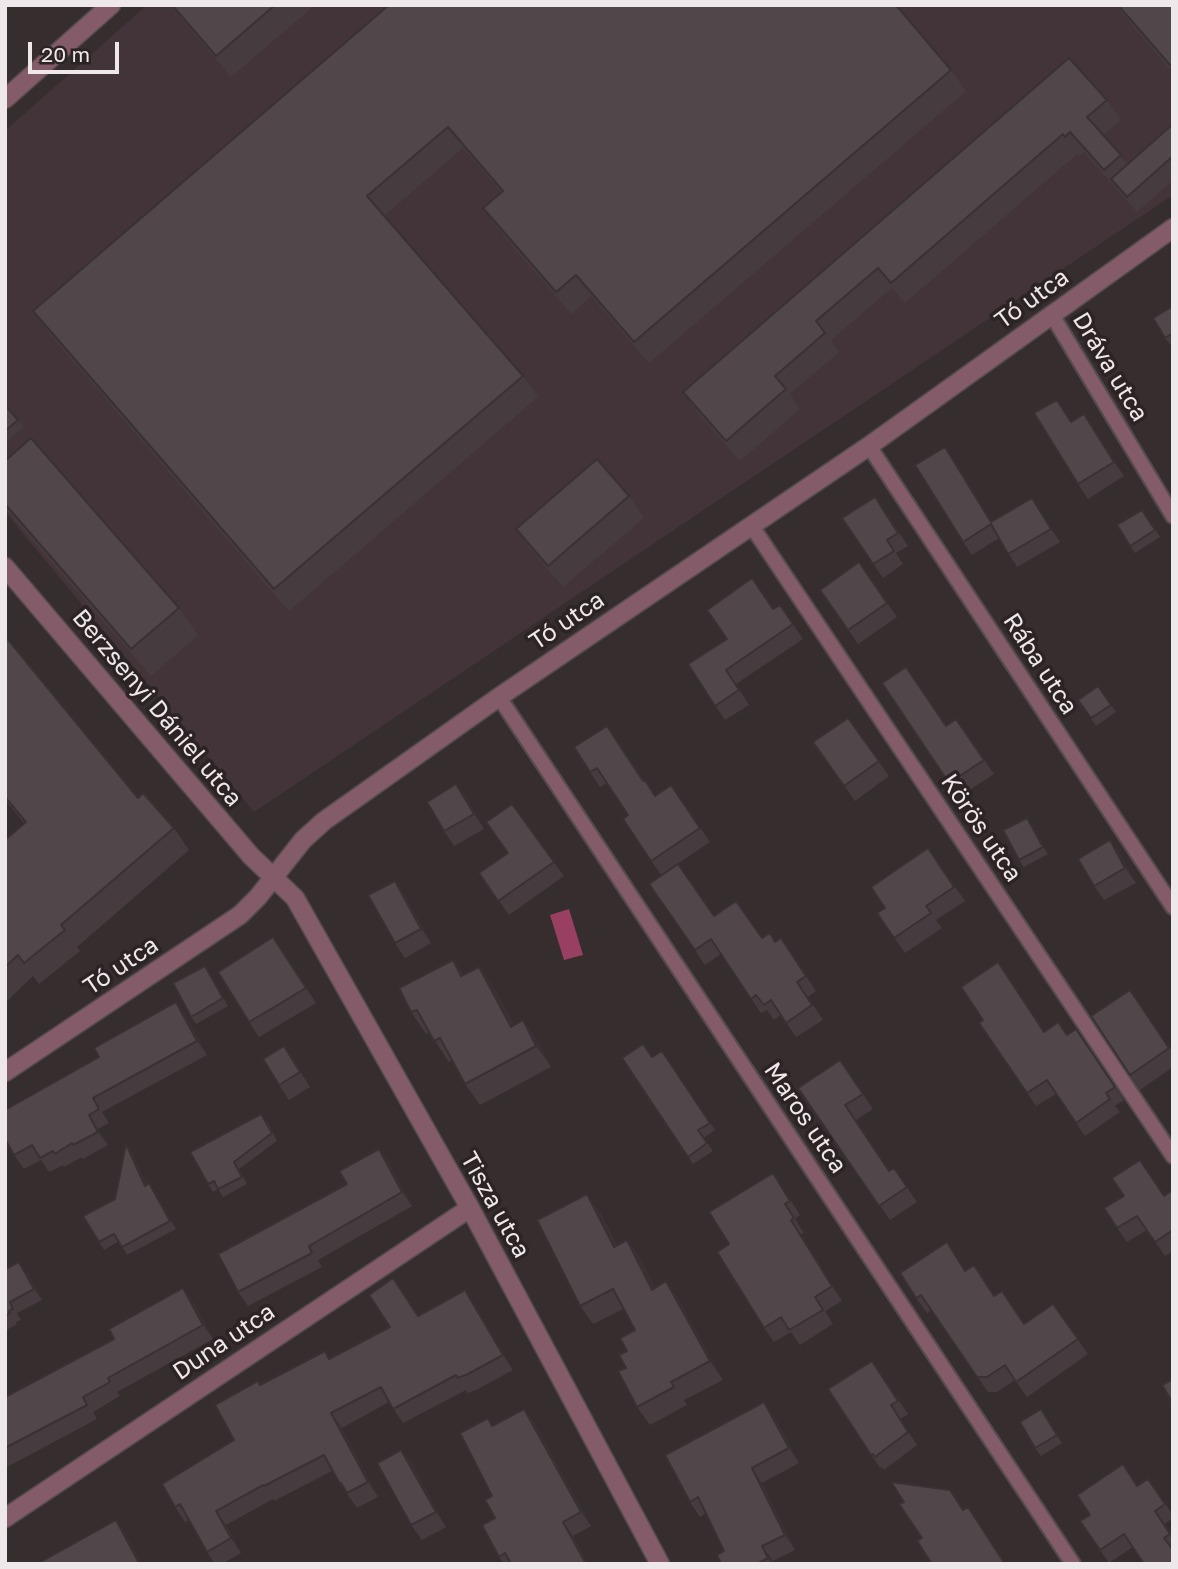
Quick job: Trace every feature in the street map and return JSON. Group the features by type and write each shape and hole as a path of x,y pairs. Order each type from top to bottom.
{"street":[{"path":"5,99 111,5"},
{"name":"Tó utca","path":"5,1072 240,915 274,878 303,840 324,821 499,697 869,446 1173,228"},
{"name":"Berzsenyi Dániel utca","path":"5,567 251,856 274,878"},
{"name":"Tisza utca","path":"274,878 295,898 470,1208 660,1564"},
{"name":"Duna utca","path":"5,1518 470,1208"}],"lane":[{"name":"Dráva utca","path":"1052,315 1173,516"},
{"name":"Rába utca","path":"869,446 1173,907"},
{"name":"Körös utca","path":"751,525 1173,1156"},
{"name":"Maros utca","path":"499,697 1073,1564"}],"shaded area":[{"path":"147,5 1173,5 1173,195 254,812 5,512 5,131"},
{"path":"569,909 583,955 564,960 550,915"}],"building":[{"path":"172,5 275,5 216,56"},
{"path":"389,5 896,5 951,70 634,342 576,275 556,292 483,208 503,191 448,127 367,196 523,376 274,589 33,311"},
{"path":"1118,5 1173,5 1173,63 1170,65"},
{"path":"1069,58 1107,100 1087,117 1121,155 1104,170 1070,132 1065,137 1063,134 891,283 878,268 816,321 825,333 775,376 786,389 726,441 683,392"},
{"path":"1173,124 1173,156 1127,197 1111,179"},
{"path":"1173,306 1173,333 1165,338 1153,318"},
{"path":"1057,400 1071,422 1084,414 1114,462 1078,484 1034,413"},
{"path":"5,405 18,420 5,431"},
{"path":"31,438 179,608 131,649 5,504 5,461"},
{"path":"945,447 991,522 1032,498 1051,529 1008,554 991,524 963,542 915,465"},
{"path":"597,459 629,496 548,566 516,529"},
{"path":"875,497 898,533 887,540 894,551 873,564 842,518"},
{"path":"1142,510 1155,530 1130,546 1117,525"},
{"path":"859,562 887,603 848,630 820,590"},
{"path":"752,578 773,609 780,605 793,624 726,670 739,690 715,706 688,664 727,639 707,610"},
{"path":"5,636 138,798 143,793 174,828 61,925 65,930 24,963 18,955 5,967 5,840 26,822 5,797"},
{"path":"906,667 946,726 956,719 984,760 949,783 882,683"},
{"path":"1098,686 1111,705 1091,718 1078,700"},
{"path":"848,718 879,761 844,786 813,742"},
{"path":"607,726 655,796 671,785 700,828 651,861 623,819 628,815 597,768 590,772 574,747"},
{"path":"456,784 474,814 444,831 427,802"},
{"path":"512,804 554,862 498,901 479,873 508,853 486,822"},
{"path":"1027,818 1043,847 1019,860 1003,830"},
{"path":"1110,840 1125,868 1094,886 1078,859"},
{"path":"928,848 954,887 926,906 931,913 894,938 877,913 885,908 871,887"},
{"path":"678,864 714,916 736,901 762,938 770,933 775,942 781,938 806,976 797,982 812,1005 786,1023 771,1000 764,1005 756,995 751,999 711,939 695,950 649,884"},
{"path":"395,881 421,929 395,943 368,895"},
{"path":"273,937 306,988 249,1022 218,972"},
{"path":"453,960 461,976 479,967 511,1027 523,1020 536,1046 465,1084 440,1038 434,1041 417,1010 411,1012 399,988"},
{"path":"998,962 1044,1032 1058,1022 1067,1035 1076,1029 1115,1087 1106,1093 1110,1099 1076,1123 1047,1080 1027,1093 979,1023 983,1020 961,987"},
{"path":"205,966 223,998 191,1017 173,983"},
{"path":"1130,990 1169,1048 1130,1075 1091,1016"},
{"path":"176,1002 197,1041 93,1098 99,1109 89,1115 98,1132 55,1154 53,1151 40,1158 32,1145 14,1155 5,1139 5,1110 99,1057 94,1048"},
{"path":"643,1044 652,1057 662,1051 710,1123 698,1130 707,1143 688,1157 622,1058"},
{"path":"284,1046 300,1072 279,1085 263,1059"},
{"path":"840,1060 863,1094 845,1105 889,1171 894,1168 907,1187 879,1206 798,1088"},
{"path":"261,1114 272,1133 234,1162 242,1177 218,1189 214,1181 208,1184 190,1152"},
{"path":"126,1144 145,1186 149,1183 170,1221 122,1247 114,1234 99,1242 83,1216 115,1199"},
{"path":"379,1149 402,1192 309,1246 312,1253 238,1292 218,1254 347,1184 339,1171"},
{"path":"1140,1160 1164,1196 1171,1191 1173,1193 1173,1230 1155,1242 1137,1216 1117,1228 1104,1208 1124,1196 1112,1178"},
{"path":"773,1173 790,1201 785,1204 794,1218 791,1220 832,1286 815,1297 823,1310 789,1330 781,1317 764,1328 717,1252 729,1244 709,1212"},
{"path":"587,1194 614,1247 627,1240 652,1290 666,1281 710,1361 671,1382 674,1387 637,1407 618,1371 626,1368 619,1355 627,1351 620,1338 635,1330 613,1289 580,1306 537,1220"},
{"path":"947,1242 965,1271 974,1265 994,1296 1002,1291 1024,1324 1053,1304 1078,1339 1016,1382 1005,1365 987,1377 977,1377 921,1295 916,1298 900,1273"},
{"path":"19,1262 34,1289 10,1302 13,1309 5,1316 5,1269"},
{"path":"393,1278 418,1316 465,1290 503,1355 468,1374 458,1378 456,1375 393,1409 381,1387 331,1413 368,1482 347,1493 324,1455 216,1511 231,1538 207,1552 180,1504 175,1507 162,1484 234,1440 215,1405 258,1381 260,1385 325,1351 329,1359 390,1327 369,1295"},
{"path":"183,1288 203,1325 108,1378 110,1382 83,1397 87,1405 5,1448 5,1397 114,1339 109,1329"},
{"path":"872,1361 898,1401 891,1405 908,1432 875,1457 871,1455 828,1389"},
{"path":"1173,1379 1173,1403 1162,1385"},
{"path":"764,1402 789,1448 752,1468 785,1535 762,1546 768,1558 757,1564 721,1564 717,1555 724,1551 698,1497 690,1502 665,1455"},
{"path":"524,1409 581,1512 563,1522 586,1564 511,1564 505,1553 499,1557 482,1525 495,1518 485,1500 492,1496 460,1433 488,1418 492,1426"},
{"path":"1041,1409 1057,1435 1035,1448 1020,1422"},
{"path":"401,1450 436,1512 411,1525 377,1463"},
{"path":"1123,1464 1137,1486 1148,1479 1165,1504 1155,1511 1170,1534 1164,1538 1173,1550 1173,1564 1144,1564 1124,1534 1100,1550 1080,1521 1090,1515 1077,1495"},
{"path":"891,1482 950,1490 963,1510 968,1507 1005,1564 932,1564 917,1541 922,1538 899,1504 904,1502"},
{"path":"116,1520 139,1563 37,1564"}]}
